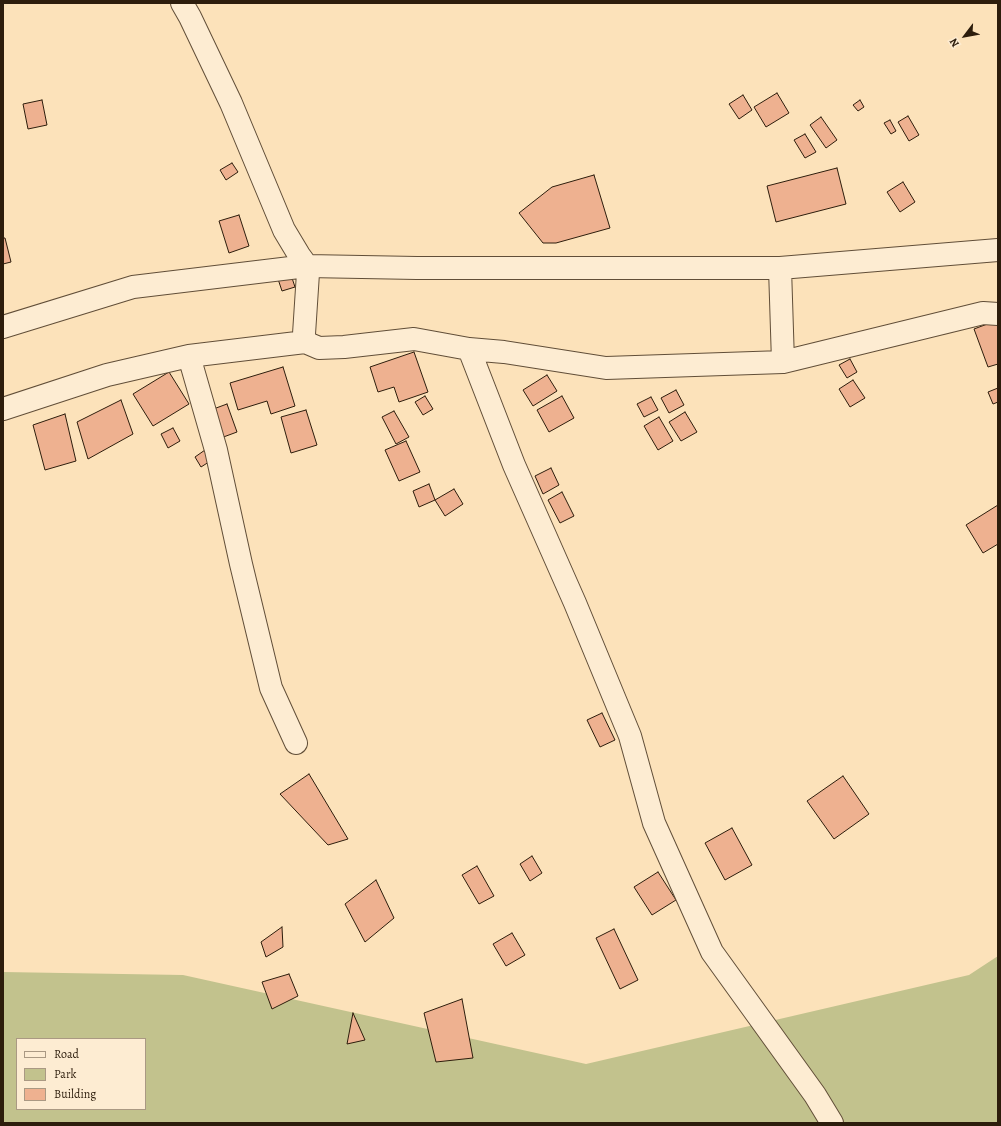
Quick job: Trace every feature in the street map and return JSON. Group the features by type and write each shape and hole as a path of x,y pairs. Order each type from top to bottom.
{"street":[{"path":"182,3 231,103 284,230 308,270 305,338"},
{"path":"3,327 134,287 308,270 417,268 780,276 998,250"},
{"path":"780,276 783,352"},
{"path":"3,409 107,374 189,356 305,338 319,348 414,339 469,349 504,352 606,368 783,352 983,313 998,314"},
{"path":"469,349 514,465 575,603 630,736 654,823 712,952 815,1095 832,1123"},
{"path":"189,356 216,450 241,564 271,688 296,743"}],"green space":[{"path":"998,956 998,1123 3,1123 3,972 183,975 586,1064 969,975"}],"building":[{"path":"777,93 789,113 766,127 754,107"},
{"path":"743,95 752,110 739,119 729,104"},
{"path":"42,100 47,125 28,129 23,104"},
{"path":"860,100 864,107 858,111 853,105"},
{"path":"908,116 919,135 909,141 898,122"},
{"path":"821,117 837,140 826,148 810,125"},
{"path":"890,120 896,131 891,134 884,123"},
{"path":"805,134 816,152 805,158 794,140"},
{"path":"232,163 238,172 226,180 220,170"},
{"path":"837,168 846,204 776,222 767,186"},
{"path":"594,175 610,228 556,243 543,243 519,213 552,187"},
{"path":"903,182 915,202 900,212 887,192"},
{"path":"239,215 249,246 229,253 219,221"},
{"path":"3,238 5,238 11,262 3,264"},
{"path":"290,272 295,287 282,291 277,276"},
{"path":"998,320 998,364 988,367 974,329"},
{"path":"414,352 428,392 399,402 394,387 378,392 370,367"},
{"path":"850,359 857,372 847,378 839,365"},
{"path":"283,367 295,406 271,414 267,401 238,410 230,383"},
{"path":"169,372 189,404 153,426 133,394"},
{"path":"547,375 557,391 533,406 523,390"},
{"path":"853,380 865,398 850,407 839,389"},
{"path":"998,388 998,402 993,404 988,392"},
{"path":"676,390 684,405 669,413 661,398"},
{"path":"425,396 433,409 423,415 415,402"},
{"path":"562,396 574,418 549,432 537,410"},
{"path":"651,397 658,410 644,417 637,404"},
{"path":"121,400 133,434 88,459 77,422"},
{"path":"227,404 237,432 218,439 208,411"},
{"path":"306,410 317,445 291,453 281,417"},
{"path":"394,411 409,437 396,444 382,417"},
{"path":"685,412 697,432 681,441 669,422"},
{"path":"65,414 76,461 45,470 33,425"},
{"path":"659,417 673,441 658,450 644,426"},
{"path":"173,428 180,441 168,448 161,434"},
{"path":"406,441 420,472 399,481 385,450"},
{"path":"205,450 212,460 201,467 195,457"},
{"path":"551,468 559,485 543,494 535,476"},
{"path":"429,484 435,500 419,507 413,491"},
{"path":"454,489 463,504 445,516 435,500"},
{"path":"562,492 574,516 560,523 548,500"},
{"path":"998,505 998,544 983,553 966,525"},
{"path":"602,713 615,740 600,747 587,720"},
{"path":"309,774 348,839 328,845 280,794"},
{"path":"843,776 869,814 834,839 807,801"},
{"path":"732,828 752,865 725,880 705,843"},
{"path":"532,856 542,873 530,881 520,864"},
{"path":"477,866 494,896 479,904 462,875"},
{"path":"658,872 676,900 652,915 634,887"},
{"path":"376,880 394,918 365,942 345,904"},
{"path":"282,927 283,947 266,957 261,942"},
{"path":"614,929 638,980 620,989 596,938"},
{"path":"512,933 525,955 506,966 493,944"},
{"path":"289,974 298,996 272,1009 262,982"},
{"path":"462,999 473,1058 436,1062 424,1013"},
{"path":"353,1013 365,1040 347,1044"}]}
